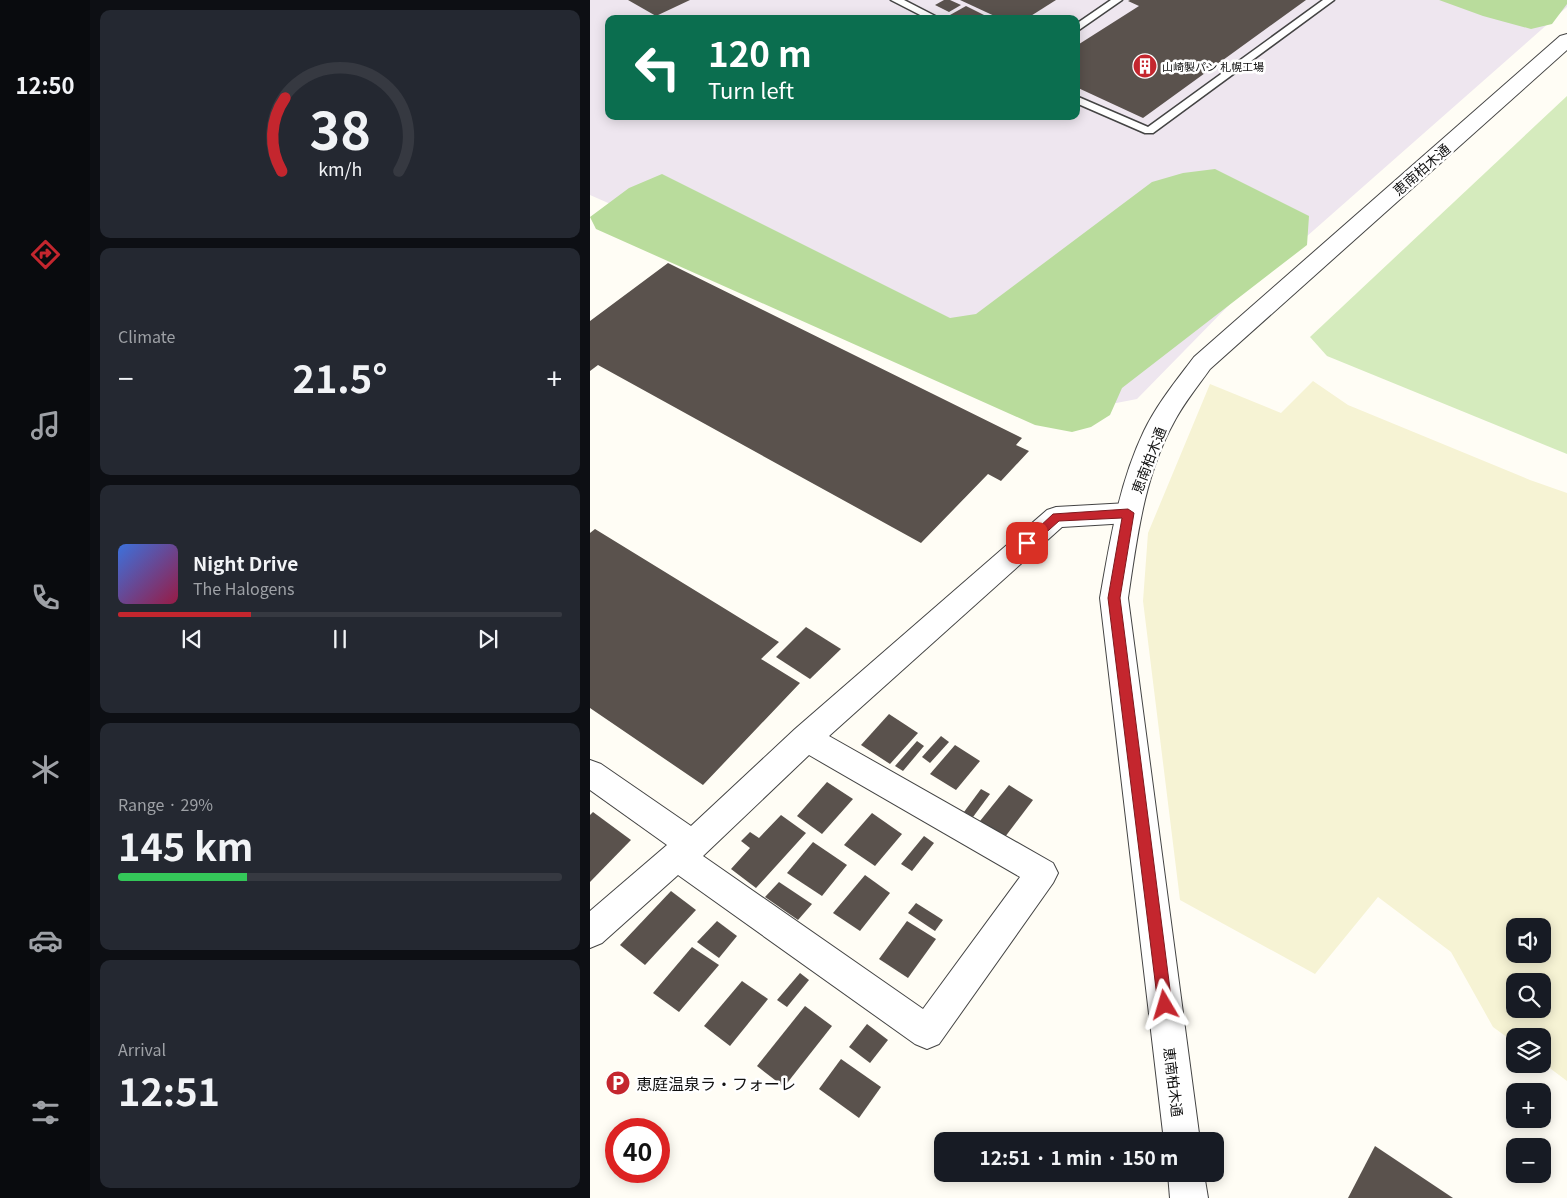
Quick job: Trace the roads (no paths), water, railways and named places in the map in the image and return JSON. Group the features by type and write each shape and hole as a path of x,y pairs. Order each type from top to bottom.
{"street":[{"name":"恵南柏木通","path":"1181,1132 1114,598 1128,513 1157,430 1181,391 1202,363 1567,40"},
{"path":"590,932 685,850 806,738 1056,517 1128,513"},
{"path":"590,773 685,850 926,1032 1042,873 806,738"},
{"path":"1187,1182 1189,1198"}],"lane":[{"path":"896,0 928,15"},
{"path":"1080,26 1118,0"},
{"path":"1080,100 1149,131 1329,0"}],"place":[{"name":"山崎製パン 札幌工場","path":"1145,66"},
{"name":"恵庭温泉ラ・フォーレ","path":"618,1083"}]}
